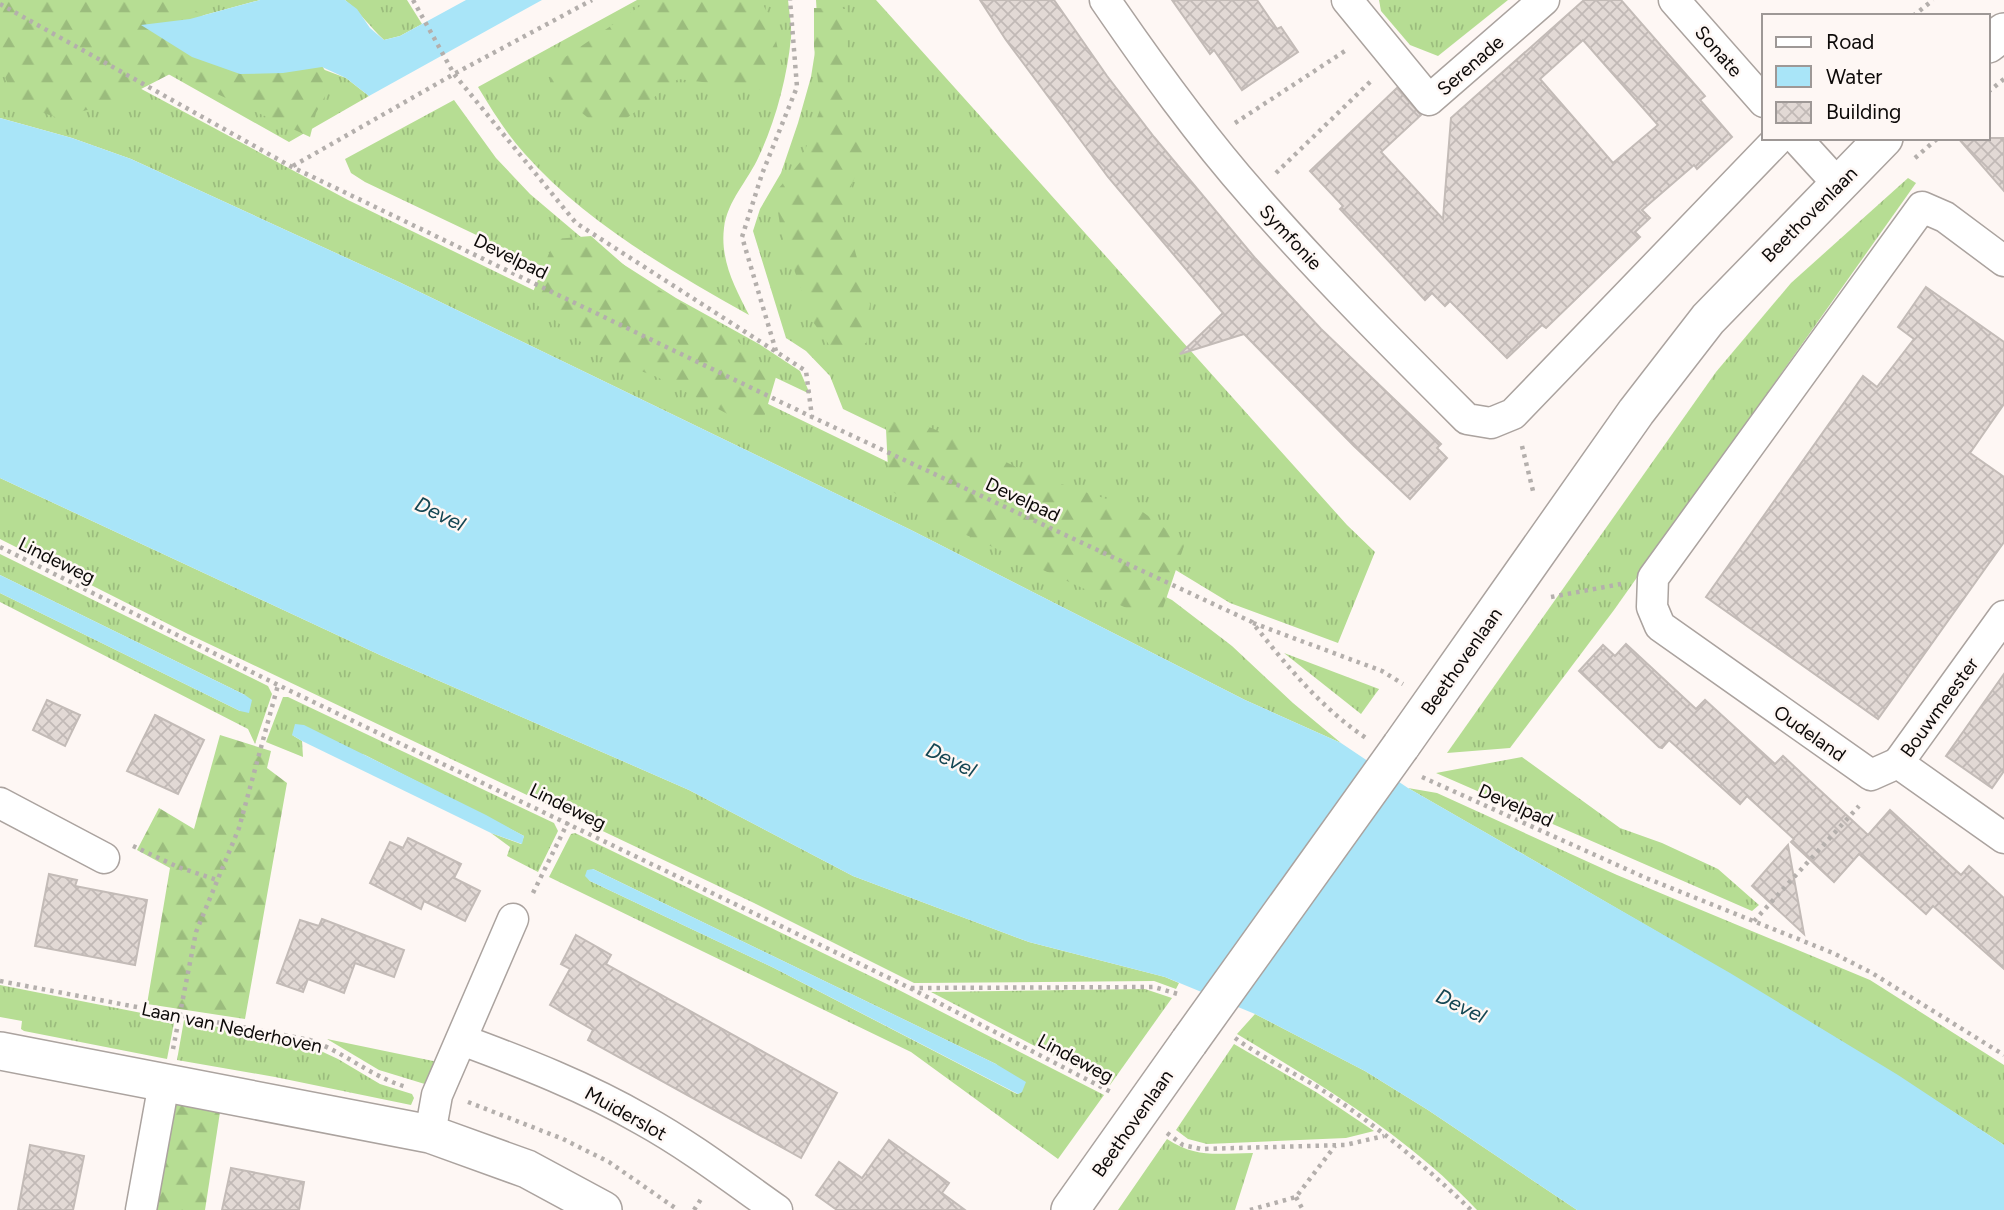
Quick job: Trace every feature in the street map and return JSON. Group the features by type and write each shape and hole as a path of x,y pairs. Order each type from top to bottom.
{"street":[{"name":"Symfonie","path":"1105,0 1143,56 1252,195 1467,419 1491,423 1513,414"},
{"name":"Serenade","path":"1347,0 1429,100 1544,0"},
{"name":"Sonate","path":"1674,0 1762,100"},
{"path":"1513,414 1777,140"},
{"path":"1799,140 1838,184"},
{"name":"Beethovenlaan","path":"1070,1210 1397,754 1636,412 1734,290 1882,140"},
{"path":"1653,578 1922,207 1945,217 2004,261"},
{"name":"Oudeland","path":"1653,578 1652,607 1660,626 1871,775"},
{"name":"Bouwmeester","path":"1898,763 2004,616"},
{"path":"1871,775 1898,763 2004,838"},
{"path":"0,803 104,858"},
{"path":"430,1134 437,1095 513,919"},
{"name":"Muiderslot","path":"462,1040 583,1089 644,1120 777,1210"},
{"path":"0,1051 430,1134 527,1169 603,1210"},
{"path":"141,1210 164,1083"}],"path":[{"path":"412,0 454,74 576,223 806,371 812,417"},
{"path":"292,167 454,74 592,0"},
{"path":"777,352 742,236 762,174 797,87 790,0"},
{"path":"1916,14 1933,0"},
{"name":"Develpad","path":"0,4 292,167 812,417 1252,622 1295,676 1350,728 1397,754 1429,782 1646,878 1833,953 1872,973 2004,1055"},
{"path":"1208,141 1373,33"},
{"path":"1252,195 1395,59"},
{"path":"1990,90 2004,79"},
{"path":"1513,414 1537,506"},
{"name":"Lindeweg","path":"0,547 278,685 911,988 1121,1097"},
{"path":"1546,597 1653,578"},
{"path":"1252,622 1382,671 1412,690"},
{"path":"164,1083 196,932 239,828 278,685"},
{"path":"1754,921 1866,799 1871,775"},
{"path":"513,919 528,903 568,822"},
{"path":"104,858 113,836 178,867 217,880"},
{"name":"Laan van Nederhoven","path":"0,981 310,1040 331,1048 382,1079 488,1108 563,1139 609,1162 678,1210"},
{"path":"1157,1127 1184,1145 1201,1149 1335,1145 1384,1136"},
{"path":"1250,1210 1296,1197 1335,1145"},
{"path":"1296,1197 1303,1210"}],"green space":[{"path":"0,0 174,0 235,35 320,62 332,83 316,113 310,137 172,73 116,102 58,118 15,103 0,64"},
{"path":"37,0 260,0 190,19 346,78 369,96 289,142"},
{"path":"345,0 407,0 422,24 400,36 384,40"},
{"path":"637,0 788,0 791,38 780,98 765,142 729,209 724,228 726,262 749,315 629,243 574,201 517,145 478,87"},
{"path":"649,0 761,0 772,23 781,63 766,90 678,79 623,121 597,125 577,109 546,98 555,64"},
{"path":"816,0 876,0 1347,525 1375,552 1338,643 1230,603 1169,566 843,409 830,376 806,351 786,338 753,231 760,209 781,173 811,77 818,33"},
{"path":"1379,0 1508,0 1438,56 1410,45 1381,11"},
{"path":"814,8 847,9 848,73 841,112 866,147 841,214 870,304 866,343 832,349 811,319 781,231 775,193 801,161 821,107 814,47"},
{"path":"0,11 348,200 1172,600 1232,646 1341,743 1245,700 911,530 399,282 131,159 72,138 0,118"},
{"path":"454,100 496,158 530,194 582,238 676,298 759,344 800,371 810,394 351,173 345,159"},
{"path":"1908,178 1916,183 1614,610 1510,748 1447,753 1716,372 1791,283"},
{"path":"591,236 640,279 720,325 776,377 760,431 657,377 595,354 530,299 555,239"},
{"path":"885,409 968,443 1028,473 1140,510 1185,543 1162,611 1133,611 931,519 889,489"},
{"path":"0,478 380,655 689,790 853,876 1029,942 1179,983 1176,989 1154,981 914,983 754,903 188,634 0,539"},
{"path":"0,554 268,686 272,694 255,744 248,729 0,602 0,593 240,711 245,695 0,575"},
{"path":"1284,653 1379,689 1361,714"},
{"path":"283,697 288,697 554,823 558,831 538,872 507,856 510,847 491,833 521,844 524,836 365,755 292,735 302,741 303,757 266,742"},
{"path":"220,735 271,751 267,768 287,783 245,1019 147,1004 170,868 137,850 159,808 194,829"},
{"path":"1522,757 1620,828 1662,843 1718,869 1759,905 1752,911 1436,773"},
{"path":"1408,788 1437,793 1617,875 1870,980 2004,1065 2004,1145 1784,1006"},
{"path":"575,833 893,987 1104,1095 1058,1159 911,1052 549,877 571,834","holes":["593,869 996,1064 1022,1092 1017,1094 774,968 590,881 586,876"]},
{"path":"0,985 172,1019 174,1023 167,1059 24,1031 21,1029 22,1021 0,1017"},
{"path":"1145,989 1172,998 1110,1085 931,992"},
{"path":"1255,1014 1365,1071 1577,1210 1477,1210 1436,1170 1384,1129 1336,1095 1237,1034"},
{"path":"184,1020 310,1046 380,1084 412,1094 414,1098 411,1105 177,1060"},
{"path":"327,1039 438,1062 428,1085 379,1070"},
{"path":"1234,1044 1316,1092 1374,1131 1346,1138 1207,1144 1188,1139 1176,1130"},
{"path":"174,1103 220,1112 205,1210 154,1210"},
{"path":"1167,1139 1198,1152 1253,1153 1235,1210 1118,1210"}],"water":[{"path":"260,0 345,0 357,9 370,28 384,40 400,36 466,0 542,0 369,96 346,78 322,67 283,73 240,74 192,57 141,25 190,19"},
{"name":"Devel","path":"0,118 72,138 131,159 399,282 911,530 1245,700 1341,743 1408,788 1730,973 1898,1075 2004,1145 2004,1210 1577,1210 1365,1071 1255,1014 1165,977 1029,942 853,876 689,790 380,655 0,478"},
{"path":"0,575 245,695 252,700 249,713 240,711 0,593"},
{"path":"295,724 304,725 486,815 524,836 522,844 491,833 302,741 292,735"},
{"path":"593,869 996,1064 1026,1082 1022,1092 1018,1094 774,968 590,881 585,876 587,870"}],"building":[{"path":"980,0 1054,0 1154,137 1255,258 1321,329 1441,444 1437,448 1447,458 1410,499 1244,334 1180,354 1223,313 1108,177 1006,40"},
{"path":"1172,0 1257,0 1277,29 1281,27 1298,52 1242,90 1214,50 1210,54"},
{"path":"1584,0 1621,0 1705,96 1700,100 1732,137 1697,169 1694,165 1642,210 1650,218 1635,232 1640,237 1546,328 1542,325 1507,358 1450,301 1445,306 1432,293 1425,300 1340,209 1343,206 1310,171 1397,88 1421,115 1381,152 1443,219 1451,118","holes":["1583,40 1658,125 1613,163 1540,79"]},
{"path":"2004,138 2004,191 1960,140"},
{"path":"1926,287 2004,342 2004,404 1970,453 2004,477 2004,542 1878,719 1706,597 1863,376 1877,387 1914,339 1898,327"},
{"path":"1626,644 1696,709 1705,700 1775,764 1783,756 1868,835 1890,810 1961,875 1969,866 2004,898 2004,969 1933,906 1926,914 1859,854 1834,882 1791,842 1794,839 1747,796 1740,804 1669,740 1662,748 1659,747 1579,671 1603,645 1615,656"},
{"path":"2004,674 2004,771 1992,788 1946,756"},
{"path":"47,700 80,715 65,746 33,730"},
{"path":"155,715 204,740 178,794 127,771"},
{"path":"408,838 461,864 454,878 480,891 465,921 424,901 421,909 370,883 390,842 403,848"},
{"path":"1788,845 1804,934 1752,886"},
{"path":"49,874 77,880 75,886 147,900 135,965 35,946"},
{"path":"322,919 404,950 394,977 355,963 344,993 308,979 303,992 277,983 300,920 319,926"},
{"path":"576,935 611,955 606,964 837,1093 801,1158 588,1040 593,1030 550,1005 570,969 561,964"},
{"path":"889,1140 949,1183 942,1193 965,1210 837,1210 816,1195 839,1162 862,1178"},
{"path":"30,1145 84,1156 73,1210 18,1210"},
{"path":"231,1168 304,1182 299,1210 222,1210"}]}
